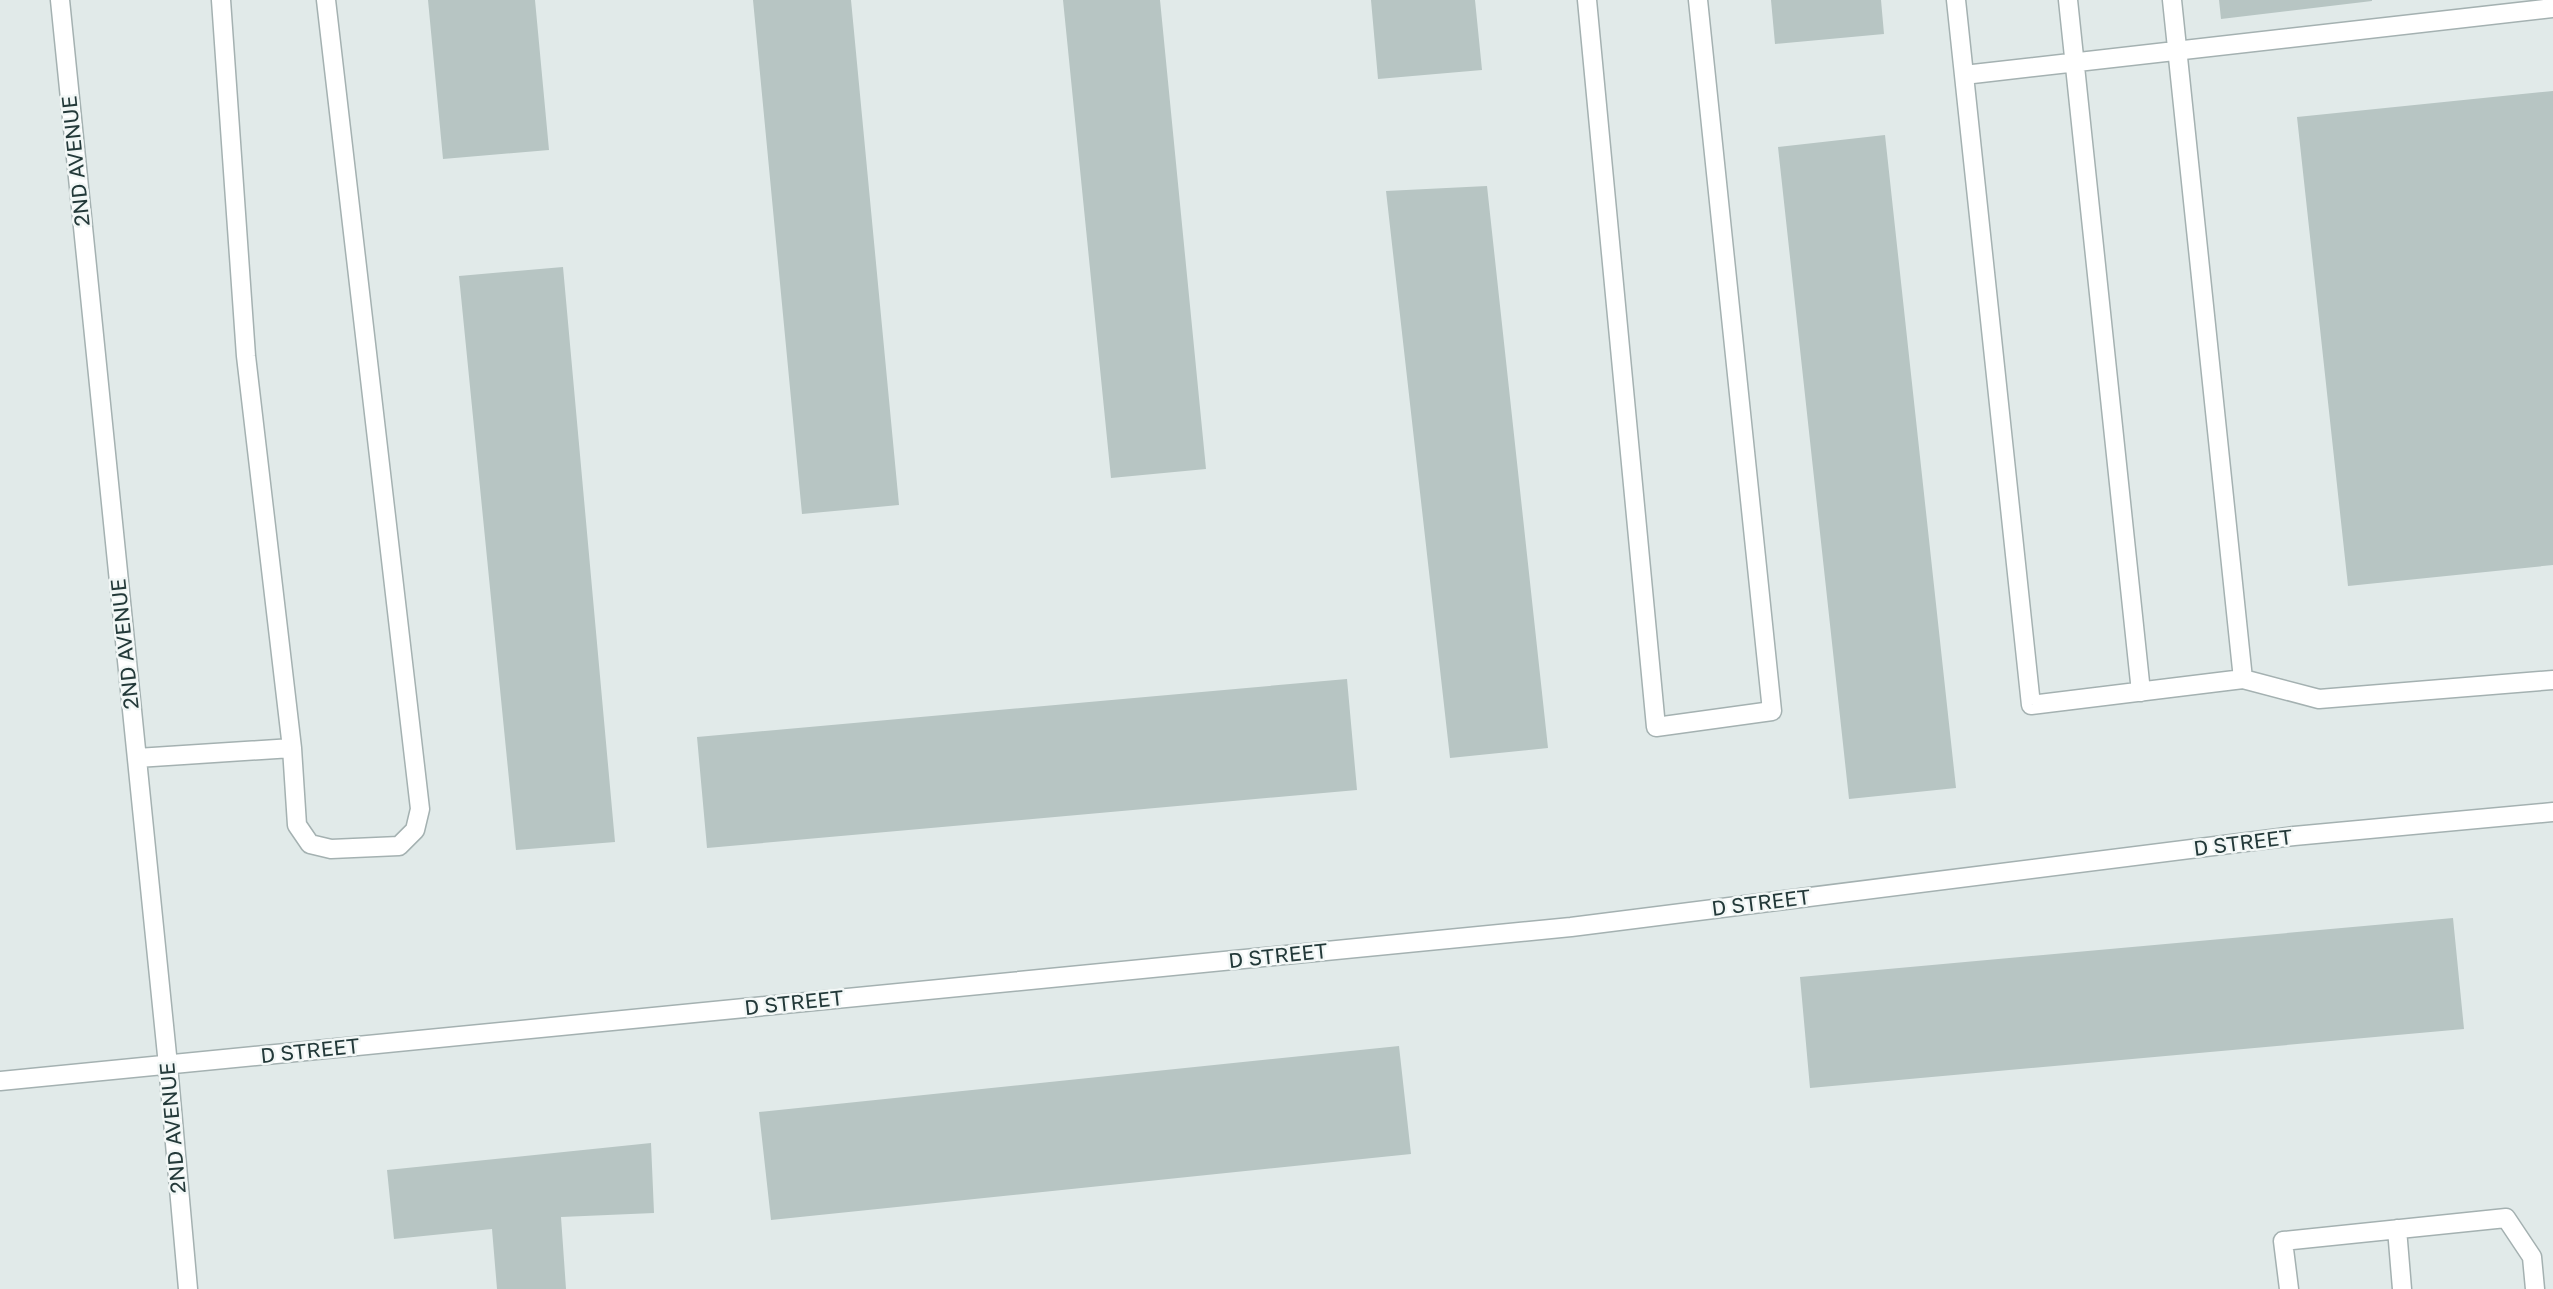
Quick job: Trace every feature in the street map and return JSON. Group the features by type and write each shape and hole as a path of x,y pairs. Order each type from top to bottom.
{"street":[{"name":"2ND AVENUE","path":"60,0 168,1065 188,1289"},
{"path":"221,0 246,356 292,748 297,825 310,844 331,849 399,846 415,830 420,809 326,0"},
{"path":"1587,0 1656,728 1772,711 1698,0"},
{"path":"1956,0 2031,705 2243,679 2319,699 2553,680"},
{"path":"2068,0 2141,692"},
{"path":"2172,0 2243,679"},
{"path":"1964,75 2553,8"},
{"path":"137,758 292,748"},
{"name":"D STREET","path":"0,1081 1571,927 2294,836 2553,812"},
{"path":"2289,1289 2283,1241 2506,1218 2532,1257 2535,1289"},
{"path":"2397,1229 2402,1289"}],"building":[{"path":"428,0 535,0 549,150 443,159"},
{"path":"753,0 851,0 899,505 802,514"},
{"path":"1063,0 1160,0 1206,469 1111,478"},
{"path":"1371,0 1475,0 1482,70 1378,79"},
{"path":"1771,0 1881,0 1884,34 1775,44"},
{"path":"2219,0 2372,0 2372,1 2221,19"},
{"path":"2553,91 2553,565 2348,586 2297,117"},
{"path":"1885,135 1956,788 1849,799 1778,147"},
{"path":"1487,186 1548,748 1450,758 1386,191"},
{"path":"563,267 615,842 516,850 459,276"},
{"path":"1347,679 1357,790 707,848 697,737"},
{"path":"2453,918 2464,1029 1810,1088 1800,977"},
{"path":"1399,1046 1411,1154 771,1220 759,1112"},
{"path":"651,1143 654,1213 561,1217 566,1289 497,1289 492,1229 394,1239 387,1170"}]}
